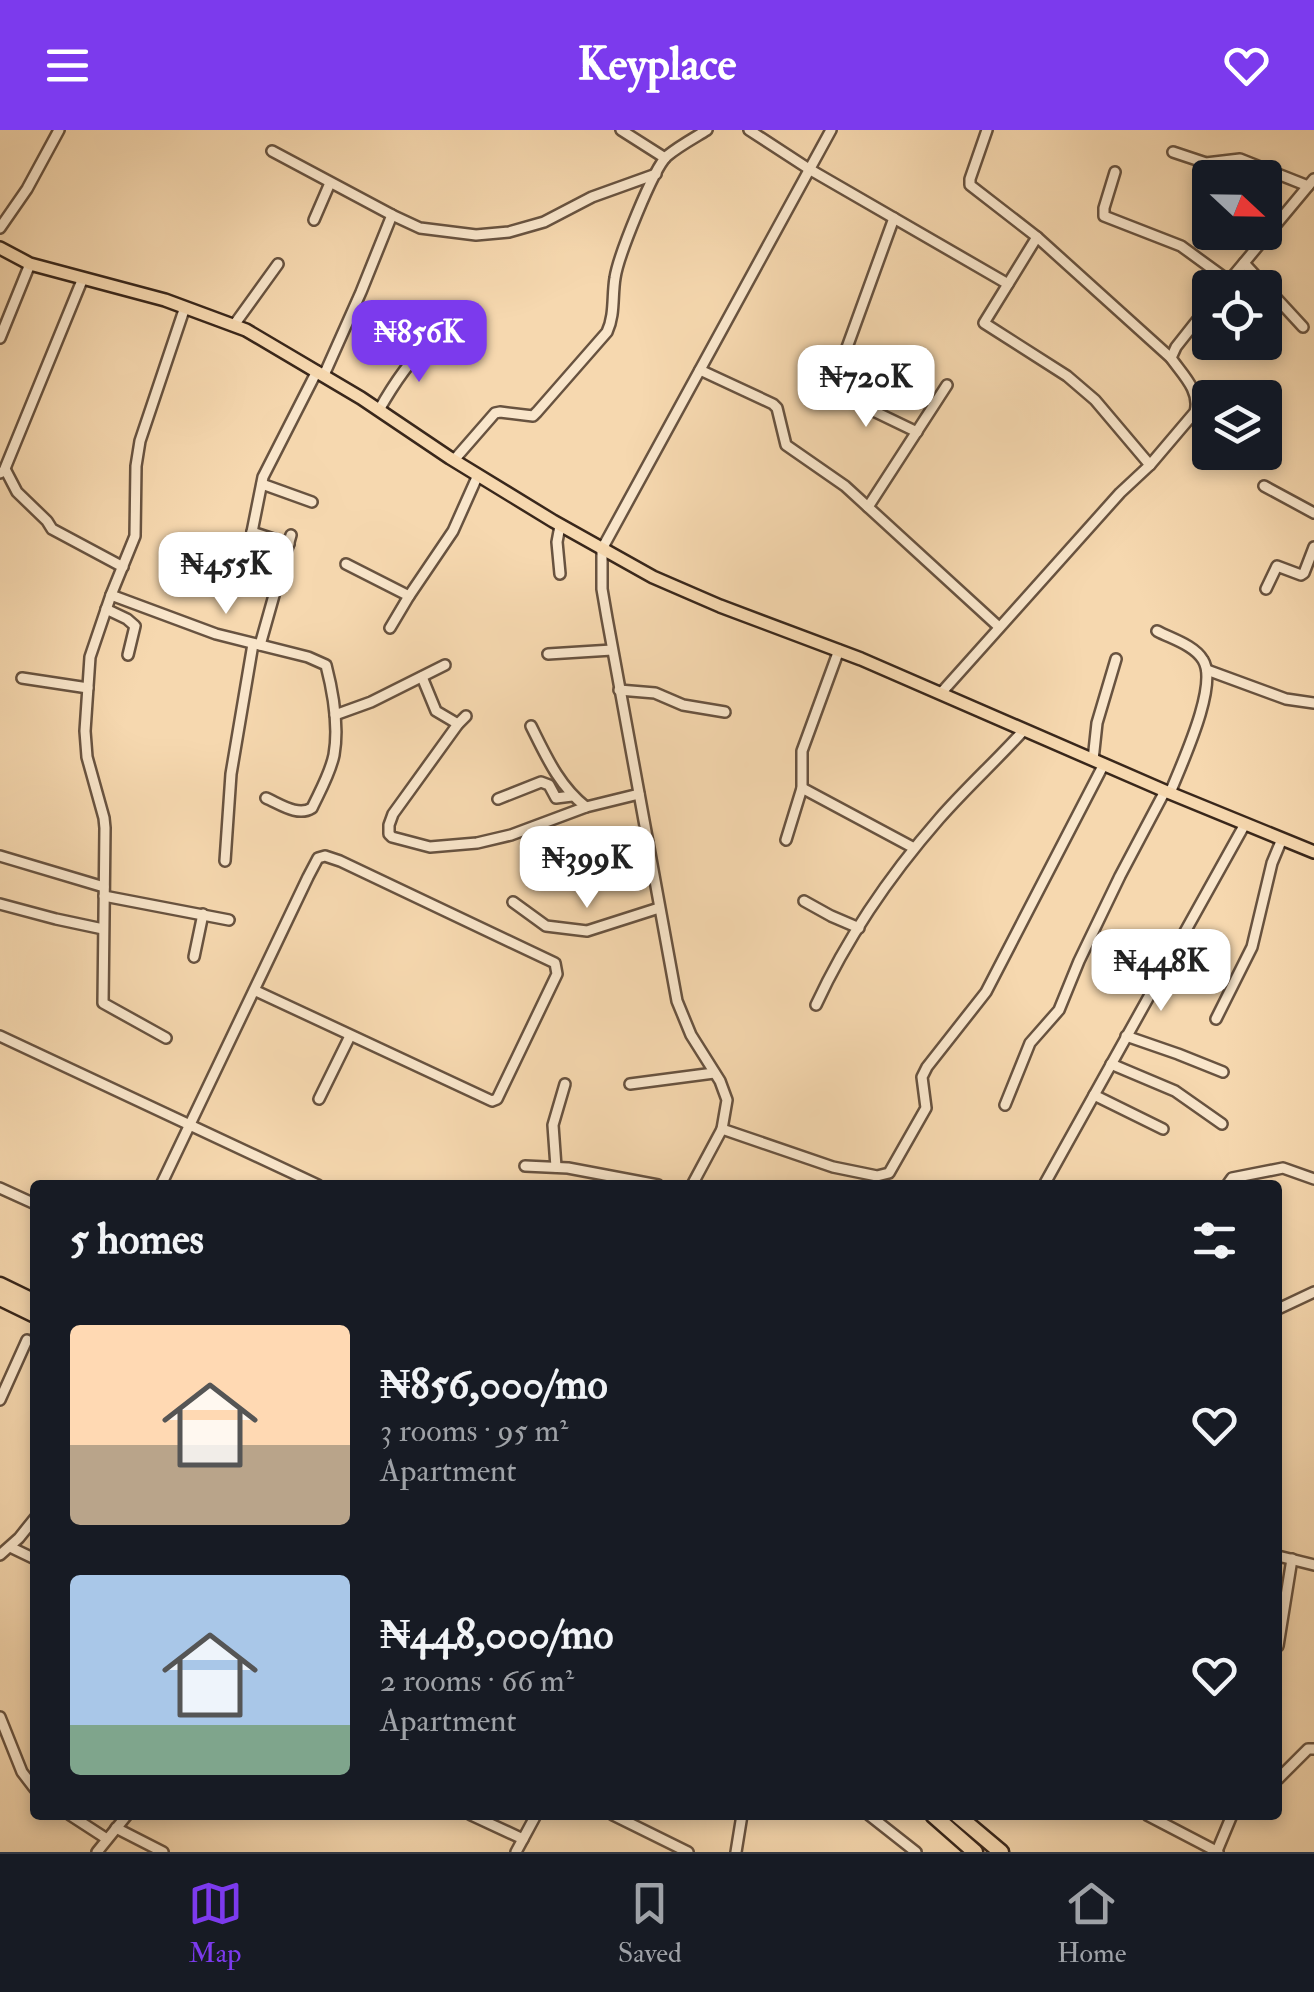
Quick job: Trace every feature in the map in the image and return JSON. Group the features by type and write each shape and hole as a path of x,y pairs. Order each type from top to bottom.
{"highway":[{"path":"0,1285 30,1300"},
{"path":"0,1298 30,1313"},
{"path":"938,1820 975,1852"},
{"path":"963,1820 1001,1852"}],"main road":[{"path":"0,248 30,264 184,307 234,326 320,373 560,526 649,574 1313,849"}],"street":[{"path":"0,228 27,189 58,130"},
{"path":"622,130 664,158"},
{"path":"454,460 495,413 533,416 607,332 618,264 656,174 664,158 706,130"},
{"path":"748,130 1008,284"},
{"path":"697,1180 722,1129 727,1100 676,1002 602,589 602,549 831,130"},
{"path":"941,694 1150,464 1198,404 1170,358 1037,236 970,186 987,130"},
{"path":"272,151 420,228 476,235 509,232 544,222 592,197 656,174"},
{"path":"1173,152 1206,163 1250,162 1311,182 1238,270"},
{"path":"1115,172 1104,216 1180,246 1209,270"},
{"path":"314,220 330,183"},
{"path":"230,590 252,532 262,484 362,292 392,215"},
{"path":"894,218 832,386 834,392 917,432"},
{"path":"1037,236 984,323 1067,376 1095,400 1150,464"},
{"path":"1244,263 1303,327"},
{"path":"0,338 30,264"},
{"path":"234,326 278,264"},
{"path":"82,278 2,470 16,492 52,529 123,567"},
{"path":"166,1038 104,1003 104,818 86,757 91,650 135,536 140,441 184,307"},
{"path":"1170,358 1192,326"},
{"path":"379,410 390,390 428,346 443,343 458,352"},
{"path":"700,370 773,404 786,445 845,486 999,628"},
{"path":"868,507 947,385"},
{"path":"390,628 453,531 478,475"},
{"path":"262,484 312,502"},
{"path":"1264,486 1314,513"},
{"path":"560,526 556,542 560,574"},
{"path":"225,861 231,774 257,644 290,540 252,532"},
{"path":"1266,588 1277,566 1304,573 1314,547"},
{"path":"346,564 409,596"},
{"path":"111,596 216,634 326,665 335,716 335,752 328,774 307,812 266,798"},
{"path":"106,608 135,626 128,656"},
{"path":"1006,1105 1030,1043 1060,1010 1120,876 1168,792 1202,710 1208,670 1202,658 1157,631"},
{"path":"548,654 612,650"},
{"path":"786,840 802,788 805,740 838,650"},
{"path":"722,1129 833,1167 877,1176 889,1173 926,1108 922,1076 986,992 1098,762 1097,723 1116,659"},
{"path":"335,716 445,665"},
{"path":"1208,670 1286,699 1314,703"},
{"path":"422,677 436,711 462,720 393,814 388,834 392,837 430,847 476,844 586,807 639,794"},
{"path":"22,678 88,688"},
{"path":"619,690 655,693 683,704 725,712"},
{"path":"531,726 549,763 572,796 586,807"},
{"path":"816,1005 859,928 914,848 1024,730"},
{"path":"498,799 541,782 549,785 556,798 572,796"},
{"path":"802,788 914,848"},
{"path":"1047,1180 1245,824"},
{"path":"1216,1018 1252,947 1269,874 1282,839"},
{"path":"0,856 104,892 229,920"},
{"path":"163,1180 190,1126 254,990 318,858 340,861 528,950 557,968 497,1098 492,1101 254,990"},
{"path":"804,900 859,928"},
{"path":"512,902 546,926 586,931 660,908"},
{"path":"0,904 104,929"},
{"path":"194,957 203,914"},
{"path":"0,1036 307,1180"},
{"path":"319,1099 350,1036"},
{"path":"1126,1036 1222,1072"},
{"path":"1111,1064 1174,1090 1222,1124"},
{"path":"630,1084 714,1073"},
{"path":"556,1166 552,1125 565,1084"},
{"path":"1094,1095 1163,1130"},
{"path":"524,1166 556,1166 631,1180"},
{"path":"1231,1180 1283,1168 1314,1180"},
{"path":"288,1180 292,1173"},
{"path":"0,1188 30,1202"},
{"path":"1282,1307 1314,1292"},
{"path":"0,1400 27,1340"},
{"path":"0,1555 30,1524"},
{"path":"10,1546 30,1556"},
{"path":"1282,1557 1314,1565"},
{"path":"1282,1621 1292,1558"},
{"path":"0,1717 30,1782"},
{"path":"1282,1776 1308,1749 1314,1748"},
{"path":"78,1820 107,1839"},
{"path":"97,1852 123,1820"},
{"path":"481,1820 523,1840"},
{"path":"516,1852 533,1820"},
{"path":"623,1820 688,1852"},
{"path":"736,1852 741,1820"},
{"path":"875,1820 916,1852"},
{"path":"1156,1820 1217,1852 1230,1820"},
{"path":"116,1828 163,1852"}]}
